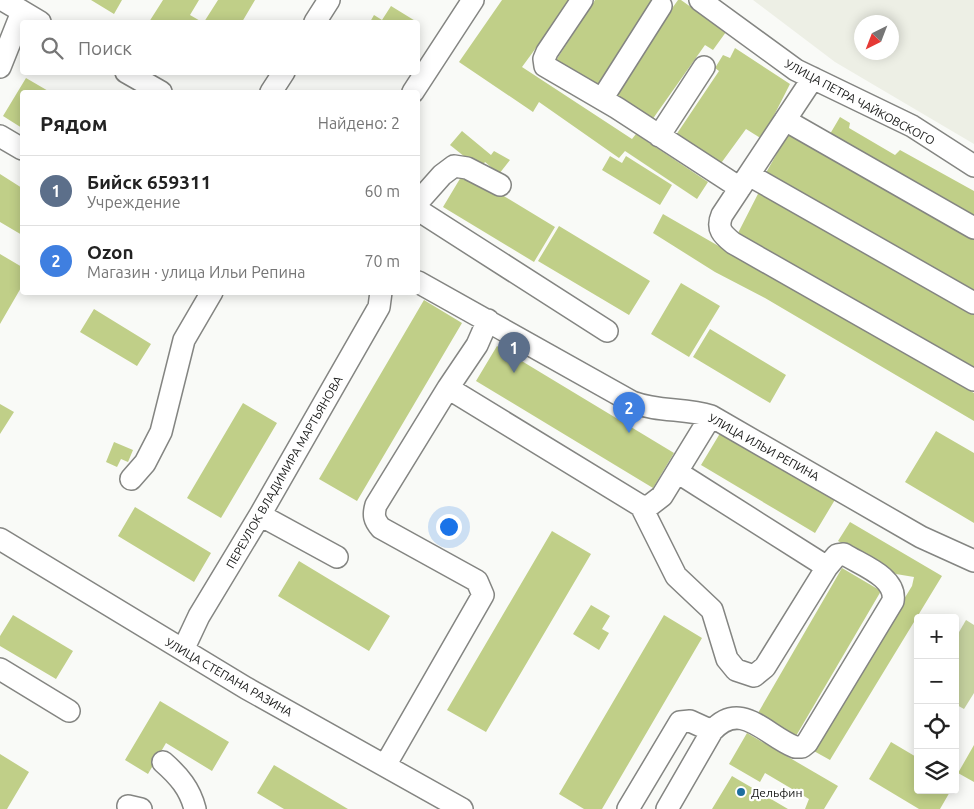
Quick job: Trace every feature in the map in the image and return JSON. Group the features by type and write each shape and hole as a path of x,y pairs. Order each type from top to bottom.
{"street":[{"path":"2,0 31,17"},
{"path":"316,20 329,0"},
{"path":"413,90 473,0"},
{"path":"582,0 547,52 544,59 545,66 602,99 659,136 974,303"},
{"name":"УЛИЦА ПЕТРА ЧАЙКОВСКОГО","path":"700,0 771,53 812,78 912,126 974,166"},
{"path":"602,99 661,6"},
{"path":"0,67 20,35"},
{"path":"659,136 704,67"},
{"path":"131,75 157,90"},
{"path":"272,90 282,75"},
{"path":"812,78 719,222 721,232 725,237 974,380"},
{"path":"785,120 974,228"},
{"path":"0,136 20,148"},
{"path":"420,200 442,175 454,166 467,168 500,186"},
{"path":"420,211 607,331"},
{"name":"УЛИЦА ИЛЬИ РЕПИНА","path":"420,283 632,402 654,409 692,411 711,416 921,537 974,561"},
{"path":"131,479 145,463 162,432 184,340 210,295"},
{"name":"ПЕРЕУЛОК ВЛАДИМИРА МАРТЬЯНОВА","path":"183,650 199,616 260,515 379,307 381,295"},
{"path":"386,764 483,594 477,581 381,528 375,520 376,505 448,388 477,345 488,320"},
{"path":"448,388 642,506 676,576 712,610 727,660 736,670 754,676 765,667 837,555 844,554 888,582 895,592 893,601 807,743 802,747 795,747 746,720 737,717 728,718 712,731 667,809"},
{"path":"642,506 656,502 677,472 711,416"},
{"path":"677,472 828,567"},
{"path":"260,515 337,557"},
{"name":"УЛИЦА СТЕПАНА РАЗИНА","path":"0,539 183,650 327,734 386,764 452,807"},
{"path":"0,669 69,710"},
{"path":"628,809 680,722 690,721 712,731"},
{"path":"163,762 181,778 195,809"}],"shaded area":[{"path":"753,0 974,0 974,144 835,62"}],"green space":[{"path":"966,620 974,625 974,693 964,709 959,706 959,632"}],"building":[{"path":"91,0 122,0 114,14"},
{"path":"163,0 199,0 190,15 199,20 150,20"},
{"path":"218,0 255,0 243,20 205,20"},
{"path":"502,0 571,0 522,67 632,139 636,134 708,182 697,199 625,151 619,158 539,102 533,112 459,62"},
{"path":"595,0 653,0 596,87 553,65"},
{"path":"678,0 681,0 726,32 713,50 705,45 652,120 612,92"},
{"path":"391,6 414,20 382,20"},
{"path":"374,15 382,20 371,20"},
{"path":"735,48 790,84 762,139 746,129 719,166 676,135 719,71 715,68 723,55 730,58"},
{"path":"26,78 47,90 20,90 20,127 3,116"},
{"path":"840,117 850,123 849,128 895,155 900,150 974,191 974,219 830,134"},
{"path":"462,131 491,155 494,151 510,160 499,174 485,162 480,169 450,145"},
{"path":"788,134 974,239 974,298 763,178"},
{"path":"610,156 622,163 626,156 672,185 660,205 602,170"},
{"path":"464,172 555,227 534,262 443,207"},
{"path":"0,174 20,187 20,234 0,222"},
{"path":"761,188 974,310 974,369 738,233"},
{"path":"663,214 974,393 974,421 765,298 715,272 653,233"},
{"path":"559,226 650,281 629,315 538,261"},
{"path":"0,254 20,266 20,289 0,324"},
{"path":"681,283 720,306 689,357 651,334"},
{"path":"424,300 462,323 357,501 319,479"},
{"path":"94,309 151,344 137,366 80,332"},
{"path":"710,329 786,375 770,403 693,357"},
{"path":"497,346 674,453 653,488 476,381"},
{"path":"243,403 277,423 221,518 187,498"},
{"path":"0,404 14,412 0,434"},
{"path":"722,430 836,498 815,533 701,465"},
{"path":"936,431 974,453 974,523 905,482"},
{"path":"114,442 133,450 128,462 121,459 117,467 106,462"},
{"path":"135,507 211,553 194,582 118,536"},
{"path":"850,522 942,576 919,614 914,614 914,622 830,760 812,750 912,586 914,577 896,574 838,541"},
{"path":"552,531 591,554 486,732 447,710"},
{"path":"299,561 390,616 369,651 278,596"},
{"path":"842,568 881,591 796,736 758,713"},
{"path":"591,605 610,616 602,629 609,633 599,650 573,634"},
{"path":"13,615 73,651 56,679 0,646 0,636"},
{"path":"664,615 702,638 602,809 584,809 559,794"},
{"path":"160,701 229,742 212,771 166,743 148,774 125,760"},
{"path":"747,733 838,786 824,809 805,809 809,799 765,773 760,782 729,764"},
{"path":"891,742 914,756 914,794 949,794 940,809 919,809 869,779"},
{"path":"974,745 974,782 959,774"},
{"path":"0,754 29,772 7,809 0,809"},
{"path":"274,765 348,809 284,809 257,793"},
{"name":"Дельфин","path":"732,776 788,809 712,809"}],"place":[{"name":"Бийск 659311","path":"514,373"},
{"name":"Ozon","path":"629,433"},
{"name":"Дельфин","path":"741,792"}]}
